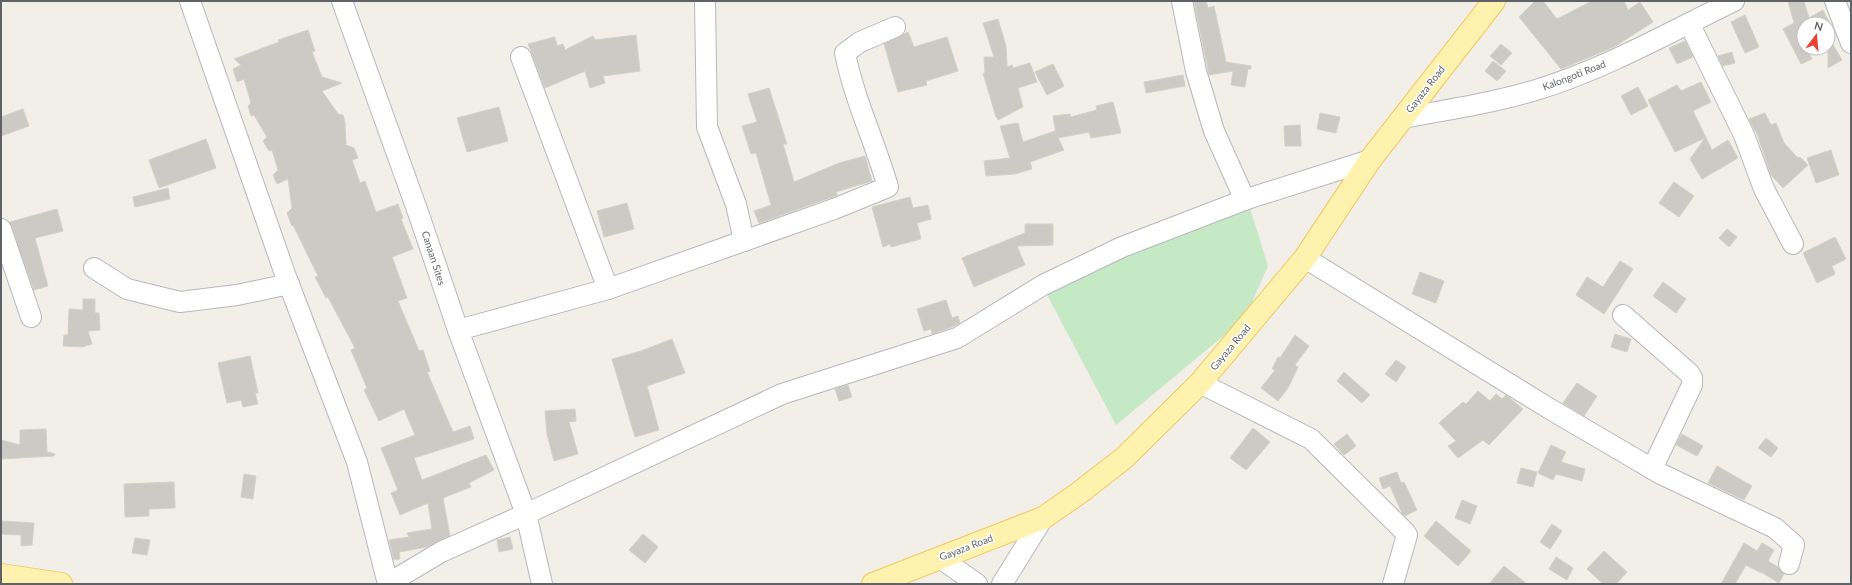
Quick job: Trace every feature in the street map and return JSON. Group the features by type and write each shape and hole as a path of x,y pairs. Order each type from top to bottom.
{"main road":[{"name":"Gayaza Road","path":"873,584 1043,518 1079,493 1124,458 1200,383 1305,258 1370,160 1494,1"},
{"path":"1,575 61,584"}],"street":[{"path":"190,1 211,65 289,284 357,462 389,584 441,552 526,514 782,394 957,338 1043,285 1122,247 1245,200 1370,160"},
{"name":"Canaan Sites","path":"342,1 419,215 458,330 526,514 542,584"},
{"path":"705,1 707,127 736,204 744,241"},
{"path":"1182,1 1196,71 1214,131 1245,200"},
{"name":"Kalongoti Road","path":"1402,118 1480,104 1536,90 1596,68 1734,1"},
{"path":"1835,1 1851,43"},
{"path":"1689,23 1744,135 1764,189 1794,244"},
{"path":"458,330 608,289 834,209 888,188 879,155 849,73 845,53 860,42 895,27"},
{"path":"521,57 608,289"},
{"path":"1,229 31,317"},
{"path":"1305,258 1550,409 1652,469 1776,528 1794,545 1789,564"},
{"path":"94,268 127,290 180,302 237,295 289,284"},
{"path":"1623,315 1690,373 1692,378 1692,385 1652,469"},
{"path":"1200,383 1311,440 1405,532 1407,535 1393,584"},
{"path":"1002,584 1043,518"},
{"path":"940,558 977,584"}],"green space":[{"path":"1249,205 1268,266 1245,318 1116,425 1045,291"}],"building":[{"path":"1194,1 1206,1 1208,8 1214,6 1226,62 1251,66 1251,69 1248,69 1245,87 1231,85 1233,71 1209,75"},
{"path":"1535,1 1543,1 1557,19 1592,1 1624,1 1628,10 1640,2 1653,22 1614,47 1561,69 1519,17"},
{"path":"1788,1 1804,1 1808,16 1796,16 1796,54 1783,29 1794,23"},
{"path":"1823,10 1826,16 1812,16"},
{"path":"1745,15 1759,47 1745,53 1731,22"},
{"path":"998,19 1006,46 1007,67 1012,65 1013,68 1030,63 1037,82 1018,88 1023,107 998,120 983,73 985,73 984,57 994,57 983,23"},
{"path":"308,30 315,51 312,52 322,77 342,83 322,91 338,114 343,115 346,145 354,148 358,158 352,160 360,183 365,181 376,212 398,204 403,218 401,219 413,249 392,257 407,298 398,301 419,351 423,350 430,371 427,372 453,432 470,426 474,439 414,458 422,480 486,455 494,470 469,483 471,487 443,498 450,536 427,547 399,552 400,559 394,560 389,540 409,537 407,533 432,529 428,503 400,515 391,493 398,490 381,448 415,435 404,409 379,421 364,390 367,388 351,350 355,348 328,297 326,298 315,277 318,276 293,225 292,226 287,213 292,208 288,179 277,184 273,175 278,170 272,150 269,151 263,141 267,137 254,115 251,116 248,106 251,103 244,79 237,82 233,69 241,65 234,59 279,42 278,40"},
{"path":"908,32 914,47 947,37 958,71 926,81 927,85 898,92 884,44"},
{"path":"636,35 640,71 603,76 605,83 590,88 585,71 545,88 528,44 555,37 557,46 563,44 565,50 593,36 595,40"},
{"path":"1685,41 1693,57 1677,64 1669,48"},
{"path":"1501,44 1512,53 1501,65 1490,56"},
{"path":"1836,50 1842,60 1828,68 1828,56 1836,56"},
{"path":"1732,52 1735,63 1723,66 1718,56"},
{"path":"1797,56 1810,56 1812,59 1801,64"},
{"path":"1493,61 1506,71 1497,81 1485,71"},
{"path":"1053,64 1064,86 1047,95 1035,72"},
{"path":"1183,75 1185,86 1146,93 1144,82"},
{"path":"1701,82 1711,102 1693,111 1712,150 1728,140 1738,158 1702,179 1690,159 1705,138 1675,152 1648,100 1677,85 1681,91"},
{"path":"1638,87 1648,106 1631,115 1621,96"},
{"path":"769,88 787,144 783,144 794,182 839,163 865,156 872,181 836,192 837,195 830,198 759,223 754,211 771,205 756,153 751,154 742,126 757,122 748,94"},
{"path":"1113,102 1121,133 1091,138 1089,132 1058,138 1064,150 1030,162 1032,169 1015,174 986,176 984,161 1010,158 1000,126 1018,123 1023,142 1055,131 1056,134 1053,116 1070,114 1071,117 1097,110 1096,106"},
{"path":"499,107 508,141 467,152 457,118"},
{"path":"23,109 29,126 1,136 1,117"},
{"path":"1320,113 1340,117 1336,133 1317,129"},
{"path":"1765,113 1771,125 1776,123 1784,143 1798,158 1800,157 1808,165 1783,188 1771,175 1756,131 1749,119"},
{"path":"1300,125 1301,146 1285,146 1284,126"},
{"path":"206,139 216,168 159,188 149,160"},
{"path":"1831,150 1839,175 1816,183 1807,158"},
{"path":"1674,182 1694,196 1679,217 1659,203"},
{"path":"168,188 170,199 135,207 133,197"},
{"path":"910,197 913,208 928,205 931,219 917,223 921,239 891,247 890,244 883,247 872,207"},
{"path":"627,203 634,229 604,237 597,211"},
{"path":"57,209 63,231 35,238 48,286 34,290 10,222"},
{"path":"1025,224 1053,224 1053,245 1017,246 1025,265 974,287 962,258 1025,233"},
{"path":"1727,229 1737,237 1729,247 1719,238"},
{"path":"1835,237 1846,259 1832,266 1835,274 1817,283 1803,253"},
{"path":"1620,261 1633,269 1604,314 1576,295 1587,277 1603,287"},
{"path":"1420,272 1444,281 1436,303 1412,294"},
{"path":"1663,282 1686,299 1676,313 1653,296"},
{"path":"83,299 95,299 95,313 99,313 100,330 88,331 92,344 82,347 63,346 64,335 68,335 69,309 83,310"},
{"path":"946,300 952,318 958,316 960,323 932,334 931,329 924,331 917,309"},
{"path":"1615,334 1631,339 1627,352 1611,347"},
{"path":"1295,335 1309,346 1295,365 1298,367 1288,388 1278,401 1261,388 1275,370 1272,369 1278,357 1280,358"},
{"path":"672,339 685,373 647,386 659,430 635,437 612,359 641,351"},
{"path":"250,356 258,393 255,393 258,404 243,407 241,400 227,403 218,363"},
{"path":"1396,360 1406,367 1396,382 1385,374"},
{"path":"1344,372 1370,395 1362,403 1337,381"},
{"path":"1577,383 1597,396 1584,416 1563,403"},
{"path":"848,385 852,397 839,401 835,389"},
{"path":"1478,391 1490,401 1496,394 1502,399 1506,395 1523,409 1489,445 1483,440 1458,458 1448,446 1456,441 1439,423 1463,402 1466,404"},
{"path":"575,409 576,421 569,422 578,454 554,461 547,434 545,411"},
{"path":"1253,428 1270,442 1246,470 1230,458"},
{"path":"46,429 47,452 55,454 54,456 1,459 1,440 20,445 20,430"},
{"path":"1347,434 1356,446 1344,455 1334,444"},
{"path":"1682,434 1703,446 1697,456 1676,445"},
{"path":"1766,438 1778,448 1771,457 1758,448"},
{"path":"1551,445 1566,452 1561,462 1585,469 1582,481 1556,474 1553,480 1538,473"},
{"path":"1717,466 1752,486 1744,500 1708,483"},
{"path":"1521,468 1537,472 1533,487 1517,483"},
{"path":"1397,472 1401,483 1404,482 1417,510 1405,516 1402,513 1390,486 1383,489 1379,478"},
{"path":"244,474 256,476 253,499 241,497"},
{"path":"174,482 175,508 149,509 149,516 125,517 124,484"},
{"path":"1462,500 1477,506 1470,524 1455,518"},
{"path":"1,521 34,523 32,545 21,546 21,535 1,534"},
{"path":"1436,521 1471,551 1458,566 1424,536"},
{"path":"1552,524 1562,531 1550,549 1540,542"},
{"path":"643,534 658,547 645,563 629,550"},
{"path":"510,537 513,549 499,552 497,540"},
{"path":"135,538 150,540 147,555 132,553"},
{"path":"1744,543 1757,551 1762,543 1774,550 1768,561 1778,567 1784,574 1779,583 1746,565 1735,584 1721,584"},
{"path":"1604,551 1627,572 1616,584 1603,584 1587,569"},
{"path":"1556,557 1573,568 1567,580 1549,569"},
{"path":"1504,566 1527,584 1489,584"}]}
